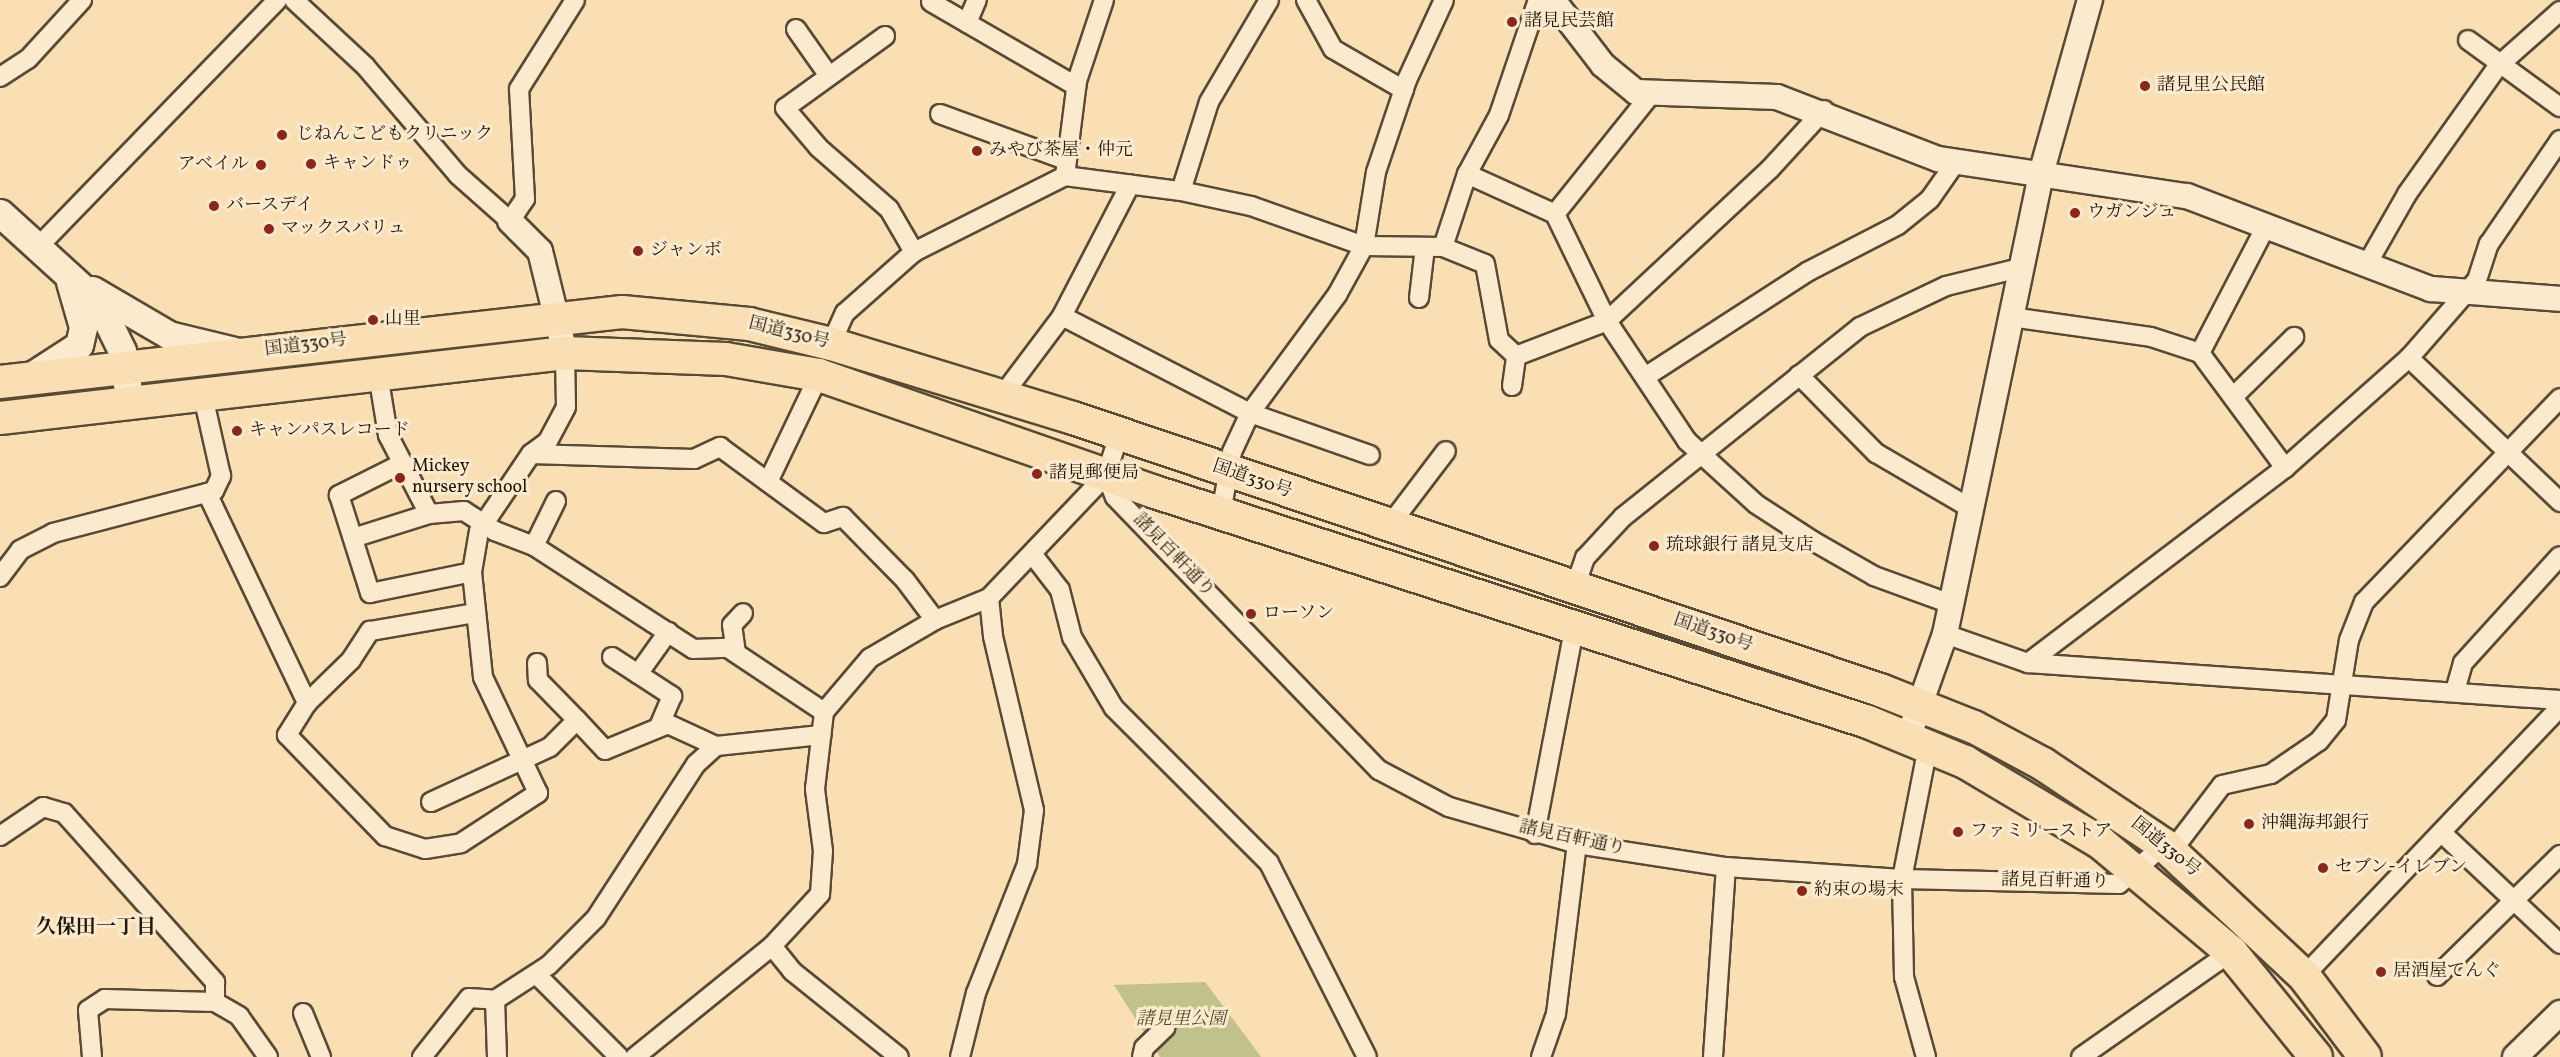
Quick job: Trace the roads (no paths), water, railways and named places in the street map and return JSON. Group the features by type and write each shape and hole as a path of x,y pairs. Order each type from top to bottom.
{"highway":[{"name":"国道330号","path":"12,380 557,316 622,312 692,316 831,344 1002,396 1575,587 1922,707 2043,764 2168,848 2304,976 2365,1057"},
{"name":"国道330号","path":"0,418 565,352 726,359 819,375 1106,475 1575,626 1918,742 2044,805 2101,843 2134,875 2231,952 2316,1057"}],"main road":[{"path":"0,213 64,270 106,318 125,368 130,404"},
{"path":"64,270 108,302 170,335 245,354"},
{"path":"12,380 79,345 79,300 64,270"}],"street":[{"path":"0,77 28,59 82,0"},
{"path":"39,247 277,0"},
{"path":"294,0 364,66 458,175 540,251 565,352 567,407 548,441 531,454 479,531 472,572 483,677 538,793 461,843 425,849 386,836 287,735 307,703 351,660 370,631 475,613"},
{"path":"510,221 525,199 519,89 574,0"},
{"path":"967,23 977,0"},
{"path":"1066,168 1076,86 1104,0"},
{"path":"1181,191 1209,102 1269,0"},
{"path":"1306,0 1334,49 1404,90"},
{"path":"1221,513 1227,471 1250,412 1337,295 1364,246 1376,172 1404,90 1444,0"},
{"path":"1419,298 1434,247 1467,174 1498,114 1538,0"},
{"path":"1553,0 1603,64 1636,92 1777,97 1824,110 1885,141 1956,162 2187,196 2366,266 2461,295 2560,299"},
{"path":"1926,1057 1904,977 1902,879 1922,707 1945,634 2041,174 2090,0"},
{"path":"932,2 1076,86"},
{"path":"2366,266 2407,194 2498,66 2560,11"},
{"path":"796,29 829,76"},
{"path":"885,36 785,108 819,148 889,209 914,252"},
{"path":"2468,39 2498,66 2560,106"},
{"path":"1555,214 1651,94"},
{"path":"1516,356 1607,321 1770,169 1824,110"},
{"path":"940,114 1066,168 1130,185 1181,191 1251,206 1364,246 1434,247 1485,264 1500,340 1516,356"},
{"path":"2028,663 2285,468 2409,358 2461,295 2477,280 2489,244 2560,140"},
{"path":"1645,377 1807,272 1898,225 1930,199 1956,162"},
{"path":"831,344 845,313 914,252 1066,168"},
{"path":"1467,174 1555,214 1607,321 1687,441 1702,452 1756,504 1813,541 1874,576 1951,604"},
{"path":"1002,396 1062,316 1130,185"},
{"path":"2200,353 2266,226"},
{"path":"1575,587 1585,558 1600,542 1702,452 1860,327 1946,286 2020,268"},
{"path":"1062,316 1250,412 1370,455"},
{"path":"2011,317 2151,337 2200,353 2285,468"},
{"path":"2233,398 2294,337"},
{"path":"1512,386 1516,356"},
{"path":"2409,358 2560,502"},
{"path":"378,374 388,435 429,514"},
{"path":"768,482 819,375"},
{"path":"1799,375 1876,453 1972,508"},
{"path":"0,577 20,550 53,533 214,491 221,476 203,396"},
{"name":"諸見百軒通り","path":"1106,475 1115,497 1379,770 1449,807 1535,834 1577,844 1726,867 1902,879 2119,884 2168,848 2222,785 2271,774 2319,741 2336,720 2345,688 2349,640 2364,602 2560,398"},
{"path":"635,1057 772,946 820,894 823,850 815,789 824,712 870,658 935,620 989,598 1033,555 1106,475 1119,435"},
{"path":"531,454 694,459 720,447 824,523 843,517 905,580 935,620"},
{"path":"1389,526 1446,451"},
{"path":"403,464 339,495 356,537 370,593 472,572"},
{"path":"207,493 307,703"},
{"path":"534,546 556,501"},
{"path":"356,537 429,514 464,511 534,546 693,649 728,648 824,712"},
{"path":"1033,555 1060,590 1072,638 1114,708 1269,863 1367,1057"},
{"path":"2455,691 2463,663 2560,556"},
{"path":"960,1057 976,993 1027,864 1034,810 993,636 989,598"},
{"path":"736,653 732,625 743,614"},
{"path":"1535,834 1575,626"},
{"path":"638,674 668,632"},
{"path":"1945,634 2028,663 2345,688 2455,691 2560,700"},
{"path":"612,657 672,696 659,727"},
{"path":"537,663 538,680 605,750 668,724 716,746 821,735"},
{"path":"2304,976 2560,707"},
{"path":"431,802 520,757 550,747 577,720"},
{"path":"422,1057 468,999 495,1000 536,974 596,918 696,764 716,746"},
{"path":"0,836 43,807 64,813 215,982 215,1002"},
{"path":"2442,833 2560,944"},
{"path":"1541,1057 1556,1014 1577,844"},
{"path":"2437,976 2560,855"},
{"path":"1713,1057 1726,867"},
{"path":"772,946 792,971 900,1057"},
{"path":"2081,1057 2231,952"},
{"path":"536,974 619,1057"},
{"path":"92,1057 88,1010 105,999 215,1002 238,1016 268,1057"},
{"path":"495,1000 497,1057"},
{"path":"303,1013 321,1057"},
{"path":"2515,1057 2560,1014"},
{"path":"1142,1057 1144,1048 1166,1027"}],"place":[{"name":"諸見民芸館","path":"1512,22"},
{"name":"諸見里公民館","path":"2145,86"},
{"name":"じねんこどもクリニック","path":"282,135"},
{"name":"みやび茶屋・仲元","path":"977,151"},
{"name":"キャンドゥ","path":"311,164"},
{"name":"アベイル","path":"261,165"},
{"name":"バースデイ","path":"214,206"},
{"name":"ウガンジュ","path":"2075,213"},
{"name":"マックスバリュ","path":"269,229"},
{"name":"ジャンボ","path":"638,251"},
{"name":"山里","path":"373,320"},
{"name":"キャンパスレコード","path":"237,431"},
{"name":"諸見郵便局","path":"1037,474"},
{"name":"Mickey nursery school","path":"400,478"},
{"name":"琉球銀行 諸見支店","path":"1654,546"},
{"name":"ローソン","path":"1251,614"},
{"name":"沖縄海邦銀行","path":"2249,824"},
{"name":"ファミリーストア","path":"1958,832"},
{"name":"セブン-イレブン","path":"2323,868"},
{"name":"約束の場末","path":"1802,891"},
{"name":"居酒屋てんぐ","path":"2381,972"}],"district":[{"name":"久保田一丁目","path":"96,928"}],"park label":[{"name":"諸見里公園","path":"1181,1020"}]}
